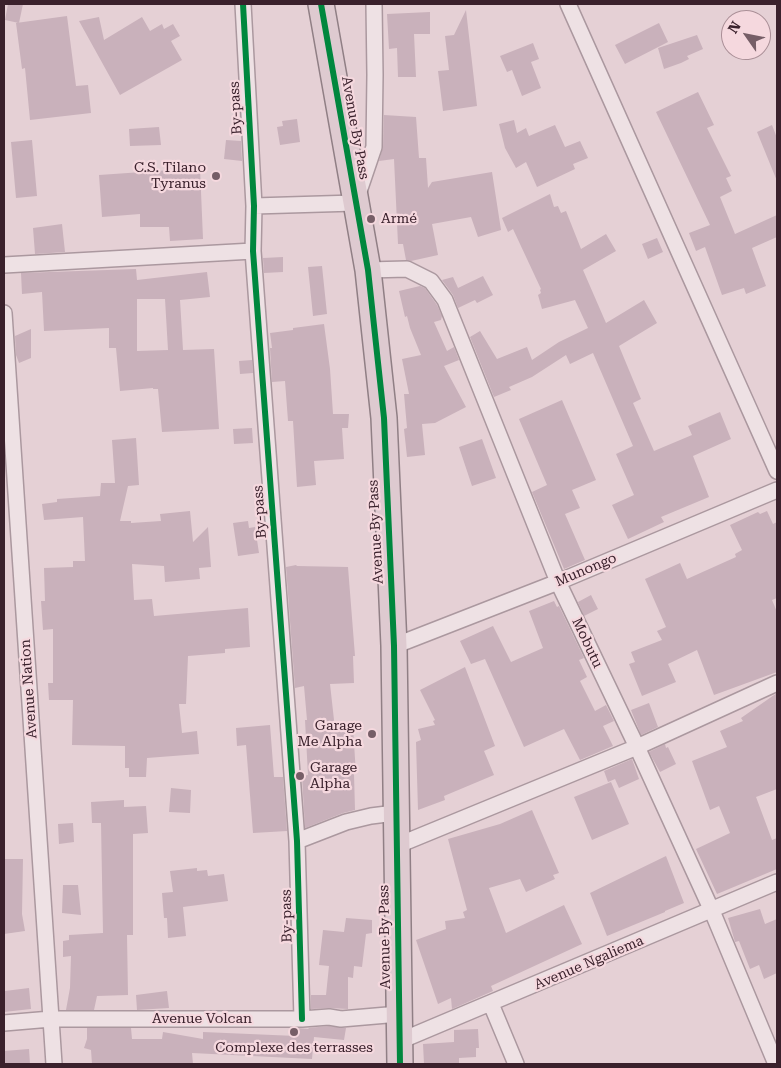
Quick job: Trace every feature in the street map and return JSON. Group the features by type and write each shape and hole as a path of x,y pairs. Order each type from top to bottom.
{"highway":[{"name":"Avenue By Pass","path":"321,4 368,270 384,418 394,646 400,1053"}],"street":[{"name":"By-pass","path":"243,4 254,206 253,251 298,841 302,1019"},
{"path":"254,206 355,203 374,148 374,4"},
{"path":"568,4 777,471"},
{"path":"4,265 253,251"},
{"name":"Mobutu","path":"368,270 407,269 431,282 445,300 558,582 637,747 712,911 776,1064"},
{"name":"Avenue Nation","path":"4,313 54,1064"},
{"name":"Munongo","path":"394,646 558,582 777,490"},
{"path":"396,846 637,747 777,682"},
{"path":"298,841 346,822 396,813"},
{"name":"Avenue Ngaliema","path":"400,1053 491,1004 777,882"},
{"path":"491,1004 516,1064"},
{"name":"Avenue Volcan","path":"4,1023 51,1020 302,1019 329,1017 341,1019 399,1014"}],"building":[{"path":"8,4 23,4 19,23 5,20"},
{"path":"466,10 477,106 443,111 438,71 449,70 445,36 454,35"},
{"path":"430,12 430,34 414,34 416,77 398,77 397,48 389,49 387,14"},
{"path":"67,16 76,86 88,85 91,113 30,120 25,68 22,69 16,23"},
{"path":"99,17 104,40 142,17 150,31 162,24 164,29 173,24 180,36 171,41 182,60 120,95 79,21"},
{"path":"659,23 668,42 625,64 615,45"},
{"path":"697,35 703,49 687,56 689,59 664,69 658,48"},
{"path":"533,43 539,59 531,62 541,88 522,96 512,70 507,72 500,56"},
{"path":"698,92 714,125 707,128 731,176 726,178 732,191 720,197 735,234 777,215 777,237 752,248 766,286 746,294 744,288 722,295 705,247 696,251 689,233 710,225 656,112"},
{"path":"384,115 416,117 419,158 426,158 428,188 432,182 492,172 501,230 478,237 471,217 432,224 438,255 411,261 406,260 403,244 398,244 394,159 379,161 383,147"},
{"path":"297,119 300,142 280,145 277,127 283,126 282,121"},
{"path":"514,120 517,133 526,128 529,136 555,125 565,147 580,141 588,158 573,164 575,169 537,187 526,162 516,168 505,148 499,124"},
{"path":"772,125 777,138 777,181 757,132"},
{"path":"159,127 161,145 130,146 129,129"},
{"path":"32,140 37,196 16,198 11,142"},
{"path":"226,140 241,141 242,161 224,159"},
{"path":"200,168 203,239 170,241 169,227 140,227 140,214 102,217 99,175"},
{"path":"550,194 554,207 558,206 561,213 566,211 581,249 606,234 616,251 583,270 606,323 644,300 657,323 619,346 641,399 633,403 654,451 692,435 688,426 720,412 731,439 693,456 709,497 661,517 664,522 628,539 612,505 634,495 616,454 633,446 593,353 570,364 566,355 532,377 509,387 511,390 494,397 470,337 480,331 497,359 527,347 532,360 559,342 588,328 575,300 542,309 538,295 541,293 541,289 513,229 508,232 502,218"},
{"path":"62,224 65,252 35,254 33,228"},
{"path":"657,238 663,252 648,259 642,244"},
{"path":"283,257 283,272 264,273 263,258"},
{"path":"322,266 327,314 313,316 308,267"},
{"path":"136,269 137,280 207,272 210,297 180,300 183,350 214,349 219,429 162,432 158,389 120,391 116,348 109,348 109,328 44,331 42,292 22,294 21,273","holes":["137,299 165,299 168,350 137,351"]},
{"path":"483,276 493,295 477,303 475,300 458,308 453,295 442,280 453,277 458,288"},
{"path":"420,286 425,288 442,316 441,320 434,322 447,351 454,347 459,360 444,366 466,407 435,423 422,424 425,455 407,457 404,429 407,428 404,394 409,394 402,359 421,355 407,316 405,317 399,291"},
{"path":"324,324 333,414 349,414 348,428 342,428 344,459 314,461 316,485 297,487 293,421 288,421 285,381 272,382 270,333"},
{"path":"31,329 31,358 19,363 16,355 15,336"},
{"path":"252,360 253,373 240,374 239,361"},
{"path":"562,400 596,480 572,490 580,508 565,514 585,560 564,569 532,492 547,485 519,419"},
{"path":"252,428 253,443 234,444 233,429"},
{"path":"136,438 139,485 128,486 120,521 131,521 131,523 161,521 160,514 190,511 193,542 208,527 211,567 199,568 200,579 165,582 164,566 132,564 134,600 152,599 154,616 248,608 250,647 225,649 225,653 188,656 186,704 179,704 182,733 197,731 199,754 147,758 146,777 129,777 129,768 125,768 125,746 72,745 73,700 49,700 48,683 53,683 53,629 43,630 41,601 45,601 44,568 73,567 73,561 85,561 83,517 44,520 42,504 57,502 57,499 100,496 101,483 115,483 112,440"},
{"path":"482,439 496,478 472,486 459,447"},
{"path":"767,511 773,524 777,522 777,598 772,600 777,612 777,672 714,695 697,650 668,664 676,682 642,696 629,664 635,662 631,652 662,640 657,631 666,627 645,579 680,563 687,579 736,557 735,554 742,550 730,525 758,512 760,514"},
{"path":"248,521 249,528 255,527 259,553 238,556 233,523"},
{"path":"296,565 348,567 355,656 353,656 354,683 330,684 335,729 353,728 356,774 354,774 355,810 305,828 302,776 308,775 305,720 307,720 304,686 295,688 286,567"},
{"path":"591,595 598,609 584,616 578,602"},
{"path":"554,601 557,607 559,606 584,658 579,660 587,677 580,681 595,711 606,705 614,721 603,726 613,746 580,760 564,729 524,747 485,659 471,664 460,641 493,626 511,662 543,648 529,611"},
{"path":"465,667 495,746 484,751 494,775 444,796 445,800 418,810 416,742 421,740 418,729 435,725 433,721 435,720 420,690"},
{"path":"777,693 777,789 756,797 772,840 777,838 777,869 717,894 696,849 730,833 719,806 710,810 692,761 727,747 720,731 743,721 741,718"},
{"path":"649,703 658,727 641,735 631,710"},
{"path":"270,725 274,777 283,777 287,831 253,833 246,745 237,746 236,728"},
{"path":"665,744 676,764 660,772 649,752"},
{"path":"632,759 639,779 619,788 615,779 608,782 604,771"},
{"path":"611,782 629,824 592,840 574,797"},
{"path":"171,788 191,790 190,813 169,812"},
{"path":"124,800 124,807 146,806 148,833 133,834 133,935 127,935 128,995 97,996 94,1010 66,1010 70,988 71,956 63,957 63,941 69,940 69,935 103,933 101,823 92,823 91,802"},
{"path":"532,810 559,873 553,875 555,879 526,892 520,879 489,888 506,933 564,905 582,944 491,986 493,991 452,1009 451,998 438,1004 416,940 446,929 445,921 465,918 463,912 467,910 448,839 500,824"},
{"path":"73,823 74,842 59,844 58,824"},
{"path":"666,856 684,903 607,936 590,893"},
{"path":"4,859 23,859 22,914 25,931 4,934"},
{"path":"197,868 197,871 207,870 208,876 224,874 228,901 183,907 186,936 168,938 167,918 164,918 162,893 173,892 170,871"},
{"path":"63,885 78,885 81,915 62,913"},
{"path":"760,909 765,924 777,919 777,973 764,979 759,965 750,969 739,941 735,942 728,918"},
{"path":"346,918 372,920 372,933 366,934 362,967 354,966 353,978 348,977 348,1009 311,1009 311,995 326,995 329,966 319,965 323,930 344,932"},
{"path":"29,988 31,1009 4,1012 5,991"},
{"path":"167,991 169,1008 137,1010 136,995"},
{"path":"329,1026 346,1028 344,1040 314,1037 312,1059 192,1053 193,1064 92,1064 91,1050 84,1048 87,1039 87,1028 131,1028 132,1039 162,1039 163,1032 203,1039 203,1032 296,1036 297,1028 309,1029"},
{"path":"478,1029 479,1048 476,1048 476,1057 459,1058 459,1064 424,1064 423,1044 454,1042 454,1030"},
{"path":"29,1049 30,1064 4,1064 4,1051"}],"cycle path":[{"path":"243,4 254,206 253,251 297,841 302,1019"},
{"path":"321,4 368,270 384,418 394,646 400,1064"}],"place":[{"name":"C.S. Tilano Tyranus","path":"216,176"},
{"name":"Armé","path":"371,219"},
{"name":"Garage Me Alpha","path":"372,734"},
{"name":"Garage Alpha","path":"300,776"},
{"name":"Complexe des terrasses","path":"294,1032"}]}
